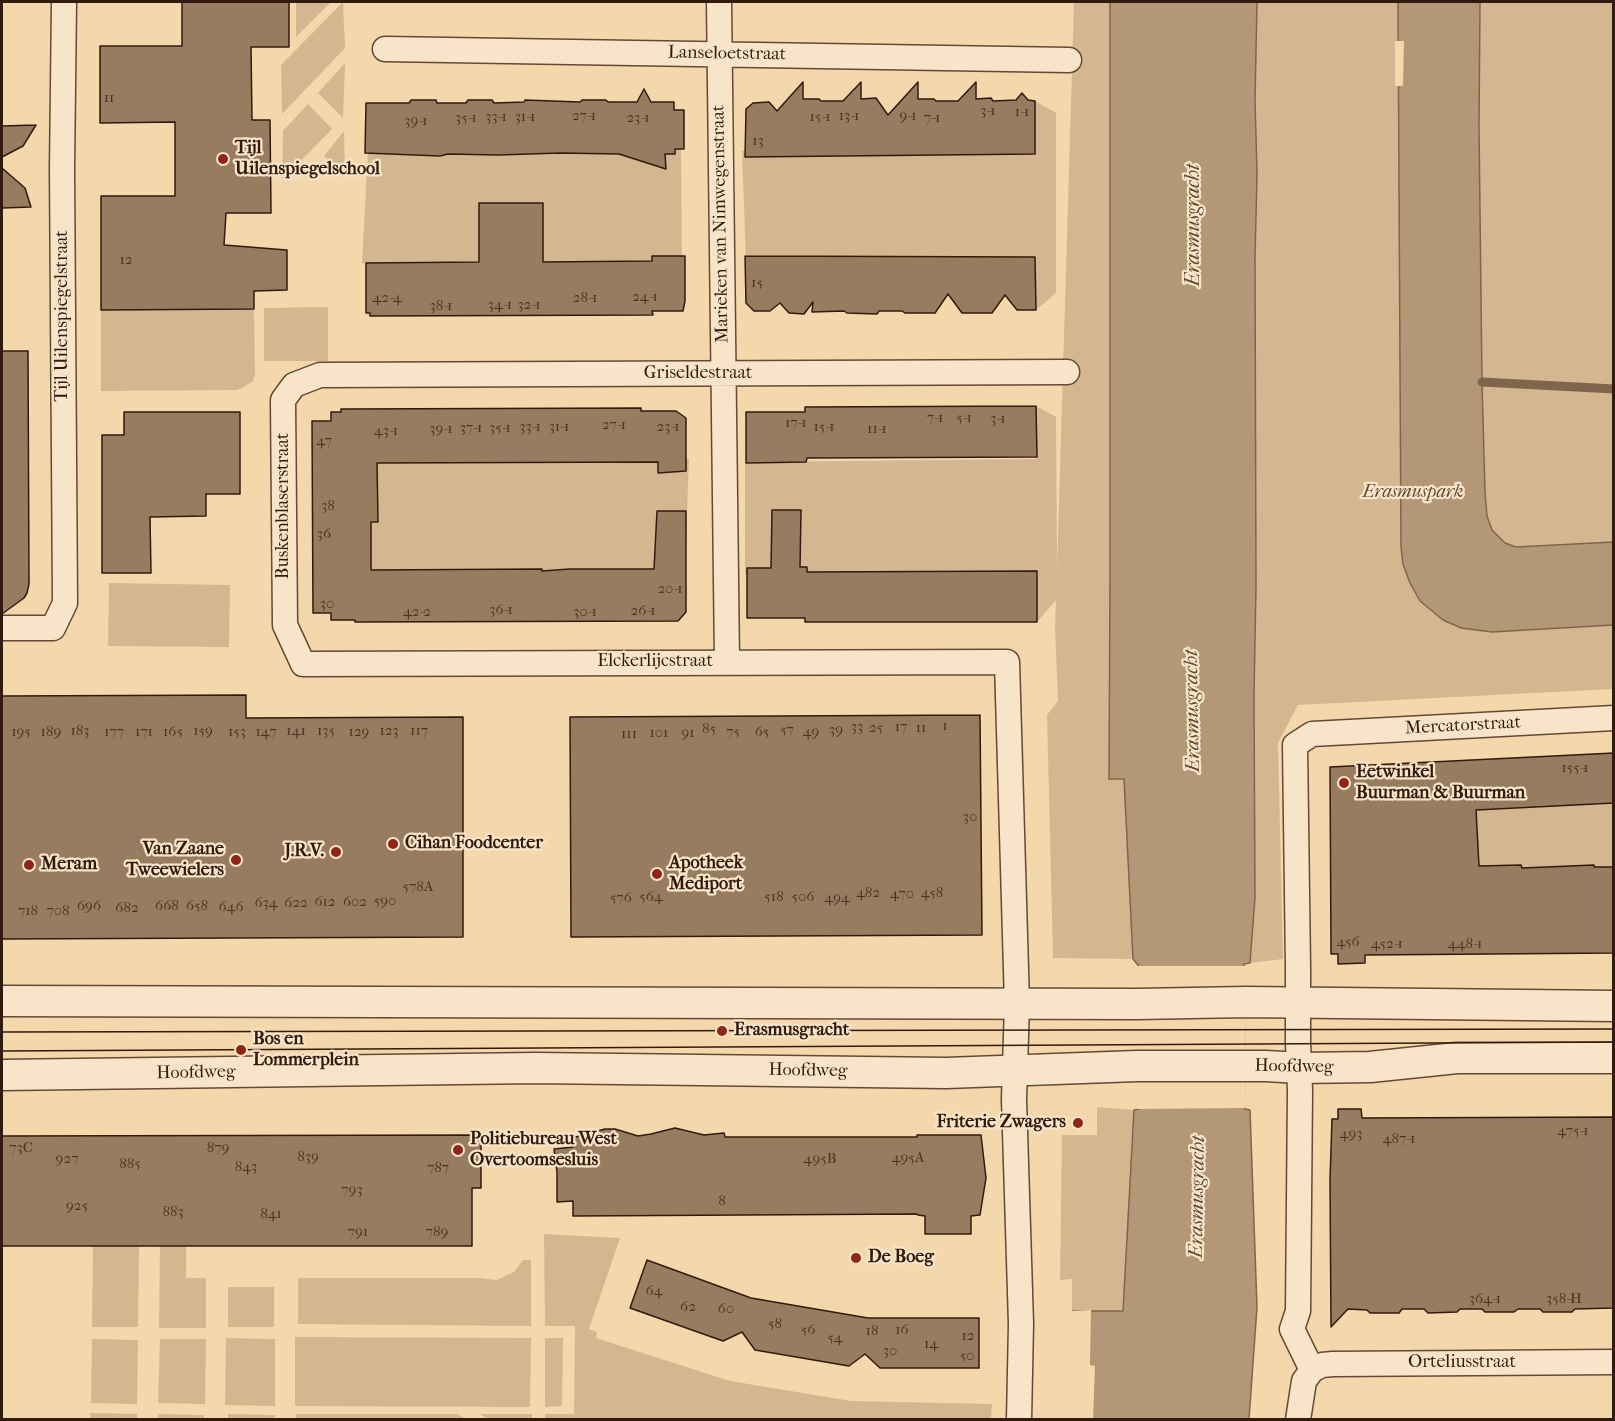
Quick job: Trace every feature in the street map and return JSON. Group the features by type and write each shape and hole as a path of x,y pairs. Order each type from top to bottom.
{"street":[{"name":"Tijl Uilenspiegelstraat","path":"2,628 53,628 65,603 62,181 64,2"},
{"name":"Marieken van Nimwegenstraat","path":"719,2 727,662"},
{"name":"Lanseloetstraat","path":"385,49 1069,60"},
{"name":"Griseldestraat","path":"330,375 1067,372"},
{"name":"Buskenblaserstraat","path":"303,664 285,626 283,400 294,385 320,375 330,375"},
{"name":"Elckerlijcstraat","path":"303,664 1007,662 1016,992"},
{"name":"Mercatorstraat","path":"1299,1002 1295,745 1312,734 1614,718"},
{"path":"1016,992 1014,1099 1021,1324 1019,1419"},
{"path":"2,1001 1016,992 1137,1004 1299,1002 1614,1006"},
{"path":"1298,1419 1302,1387 1306,1376 1312,1370 1292,1329 1298,1311 1299,1002"},
{"name":"Hoofdweg","path":"2,1075 536,1068 946,1073 1137,1066 1370,1067 1457,1058 1614,1058"},
{"name":"Orteliusstraat","path":"1312,1370 1322,1365 1334,1364 1614,1362"}],"green space":[{"path":"296,2 331,2 296,37"},
{"path":"343,2 345,48 282,114 281,65"},
{"path":"1074,2 1145,2 1133,959 1053,958 1047,715 1058,701 1056,600 1037,622 1037,576 745,575 745,462 1036,459 1036,406 1056,417 1057,570"},
{"name":"Erasmuspark","path":"1228,2 1613,2 1613,689 1298,705 1278,743 1283,959 1250,963 1255,897"},
{"path":"345,63 343,118 318,93"},
{"path":"1035,101 1056,113 1056,293 1036,310 1035,262 746,262 742,151 1035,153"},
{"path":"308,104 332,129 282,180 283,131"},
{"path":"344,131 345,177 324,156"},
{"path":"681,149 682,266 362,263 368,152"},
{"path":"328,307 328,361 264,361 264,308"},
{"path":"254,309 255,374 253,381 244,387 237,390 101,391 101,310"},
{"path":"346,457 689,459 685,570 341,571"},
{"path":"109,583 230,585 229,647 108,646"},
{"path":"1613,795 1613,914 1370,917 1365,807"},
{"path":"1097,1107 1134,1110 1123,1311 1072,1311 1072,1279 1060,1280 1062,1135 1097,1135"},
{"path":"544,1234 620,1238 589,1329 597,1332 596,1338 730,1381 851,1401 992,1404 991,1419 545,1419 545,1414 574,1414 575,1326 545,1326"},
{"path":"93,1245 139,1246 138,1327 92,1327"},
{"path":"160,1246 186,1246 186,1278 206,1278 206,1328 159,1328"},
{"path":"523,1260 531,1260 531,1326 298,1324 298,1278 478,1278 497,1280 514,1272"},
{"path":"228,1287 274,1287 274,1327 228,1327"},
{"path":"295,1337 531,1338 530,1407 295,1406"},
{"path":"226,1338 275,1339 275,1406 225,1405"},
{"path":"545,1338 563,1338 562,1406 545,1407"},
{"path":"92,1339 138,1340 137,1404 91,1403"},
{"path":"160,1339 206,1339 205,1404 158,1403"},
{"path":"90,1413 137,1414 137,1419 91,1419"},
{"path":"158,1414 204,1415 204,1419 158,1419"},
{"path":"228,1414 275,1415 275,1419 228,1419"},
{"path":"296,1414 457,1414 467,1419 296,1420"},
{"path":"480,1414 532,1414 532,1419 488,1419"}],"water":[{"path":"1110,2 1257,2 1255,897 1250,963 1244,964 1245,1109 1250,1110 1257,1307 1249,1419 1071,1420 1072,1311 1123,1311 1134,1110 1139,1109 1138,965 1133,959 1124,779 1109,779"},
{"path":"1398,2 1480,2 1482,382 1487,516 1492,530 1505,543 1516,547 1613,542 1613,625 1492,632 1461,628 1443,620 1420,601 1403,564 1401,547"}],"pier":[{"path":"1395,41 1404,41 1403,86 1395,86"},
{"path":"1137,966 1245,966 1246,1108 1137,1109"},
{"path":"1072,1308 1072,1311 1091,1310 1090,1365 1095,1366 1093,1419 1068,1420 1069,1311"}],"building":[{"name":"Tijl Uilenspiegelschool","path":"182,2 289,2 289,47 251,47 252,120 270,120 271,213 226,213 224,245 287,250 287,290 254,291 254,309 101,310 101,196 175,196 175,122 100,123 100,46 182,46"},
{"path":"803,82 803,99 843,101 861,82 861,99 876,98 888,115 918,82 918,99 936,101 958,101 976,82 976,99 1016,100 1022,93 1028,100 1035,101 1035,154 745,157 746,109 753,103 769,102 777,111"},
{"path":"644,89 651,102 674,102 674,110 684,110 684,149 675,149 675,154 665,154 666,169 619,154 448,154 440,156 365,153 366,103 409,103 411,100 436,100 437,103 466,103 468,100 492,100 494,103 524,102 525,100 637,102"},
{"path":"36,125 23,146 2,157 2,126"},
{"path":"2,168 25,188 31,207 2,208"},
{"path":"479,203 543,203 543,262 652,261 652,256 685,256 683,311 652,311 653,315 370,316 370,313 366,313 366,263 479,262"},
{"path":"745,256 1035,257 1036,310 1017,310 1005,295 992,313 962,313 948,294 935,313 812,312 813,302 804,314 789,313 780,303 770,311 754,311 746,303"},
{"path":"2,351 28,351 29,584 24,598 2,614"},
{"path":"1036,406 1037,457 807,458 806,462 746,463 746,412 805,412 805,407"},
{"path":"641,408 641,411 676,411 686,418 686,471 658,473 658,462 377,463 378,522 371,522 371,570 654,569 657,511 686,511 686,612 678,621 355,622 355,620 331,620 331,613 313,613 312,421 331,421 331,412 341,412 341,409"},
{"path":"124,412 240,412 240,494 206,494 206,516 150,517 151,573 102,573 102,435 124,435"},
{"path":"772,510 801,510 800,567 807,567 807,572 1037,571 1037,622 805,622 805,618 747,618 747,568 771,568"},
{"path":"246,695 246,718 463,717 463,937 2,939 2,696"},
{"path":"980,715 982,935 571,937 570,717"},
{"path":"1614,753 1614,803 1476,810 1479,866 1521,865 1522,868 1594,865 1594,867 1614,867 1614,953 1365,955 1365,963 1338,964 1338,954 1331,954 1330,767"},
{"path":"1338,1109 1361,1109 1362,1118 1614,1117 1614,1308 1575,1309 1572,1312 1518,1309 1514,1312 1485,1312 1482,1309 1460,1309 1457,1312 1428,1313 1424,1309 1402,1309 1399,1313 1370,1313 1367,1310 1348,1309 1331,1327 1330,1180 1332,1119 1338,1119"},
{"path":"675,1128 704,1135 724,1133 725,1137 981,1135 986,1178 980,1215 971,1216 971,1234 925,1234 925,1216 917,1214 573,1216 573,1201 557,1202 554,1149 573,1147 572,1138 605,1129 615,1129 638,1136"},
{"path":"481,1135 481,1188 472,1188 472,1246 2,1246 2,1136"},
{"path":"647,1260 751,1298 868,1318 979,1318 979,1368 880,1368 865,1354 849,1366 755,1350 742,1332 723,1341 630,1308"}],"waterway":[{"path":"1482,382 1614,389"}],"tram line":[{"path":"2,1032 1614,1029"},
{"path":"2,1051 1614,1042"}],"place":[{"name":"Tijl Uilenspiegelschool","path":"223,159"},
{"name":"Eetwinkel Buurman & Buurman","path":"1344,783"},
{"name":"Cihan Foodcenter","path":"393,844"},
{"name":"J.R.V.","path":"336,852"},
{"name":"Van Zaane Tweewielers","path":"236,860"},
{"name":"Meram","path":"29,865"},
{"name":"Apotheek Mediport","path":"657,874"},
{"name":"Erasmusgracht","path":"722,1031"},
{"name":"Bos en Lommerplein","path":"241,1050"},
{"name":"Friterie Zwagers","path":"1078,1123"},
{"name":"Politiebureau West Overtoomsesluis","path":"458,1150"},
{"name":"De Boeg","path":"856,1258"}]}
